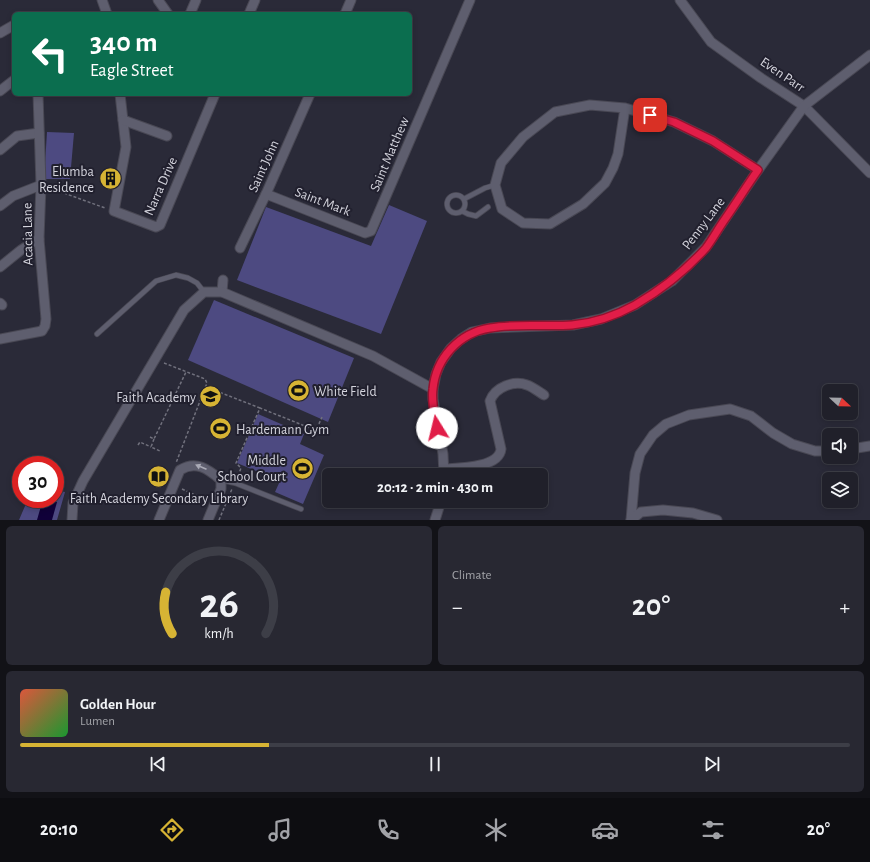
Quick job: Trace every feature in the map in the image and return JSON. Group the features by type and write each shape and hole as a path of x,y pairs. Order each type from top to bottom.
{"street":[{"path":"102,0 106,12"},
{"path":"158,0 167,12"},
{"path":"191,12 196,0"},
{"path":"250,12 255,0"},
{"path":"346,12 351,0"},
{"name":"Saint Matthew","path":"371,231 470,0"},
{"name":"Even Parr","path":"680,0 711,42 761,78 804,106 870,173"},
{"path":"0,33 12,26"},
{"name":"Penny Lane","path":"444,468 443,454 433,399 433,389 436,374 441,362 451,348 472,332 490,328 573,325 601,319 635,305 672,280 706,247 758,170 804,106 870,55"},
{"path":"0,91 12,82"},
{"name":"Acacia Lane","path":"0,339 42,331 46,320 39,239 41,185 38,96"},
{"path":"114,211 126,147 120,96"},
{"name":"Narra Drive","path":"114,211 156,227 160,225 214,96"},
{"name":"Saint John","path":"240,248 266,194 309,96"},
{"path":"625,108 618,154 613,168 606,183 583,204 550,224 522,223 502,209 495,185 501,163 523,137 555,112 590,104 625,108 674,122 713,141 758,170"},
{"path":"123,120 167,136"},
{"path":"0,150 16,136 39,133"},
{"path":"0,206 13,196 41,185"},
{"name":"Saint Mark","path":"266,194 365,233 371,231"},
{"path":"0,266 21,250 39,239"},
{"path":"222,292 223,280"},
{"path":"72,520 73,503 83,481 184,310 204,292 222,292 373,356 433,389"},
{"name":"Penny Lane","path":"460,468 482,465 497,458 501,454 490,401 492,395 498,390 514,383 528,385 544,395"},
{"path":"631,520 635,473 640,454 653,435 666,424 689,415 730,409 751,416 773,433 792,444 815,451 822,451"},
{"path":"858,448 870,446"},
{"path":"159,520 180,470 186,466 195,464 212,472 221,480 221,489 208,520"},
{"path":"436,520 439,508"},
{"path":"631,520 642,512 663,510 693,513 717,520"}],"lane":[{"path":"464,199 485,188 495,185"},
{"path":"450,196 460,196 464,199 465,204 462,211 456,214 451,213 448,210 446,205 450,196"},
{"path":"462,211 476,216 488,207"},
{"path":"97,334 156,282 176,275 188,278 197,283 204,292"},
{"path":"221,480 235,483 301,509"}],"path":[{"path":"41,185 114,211"},
{"path":"161,362 205,379 207,383 175,464"},
{"path":"151,447 186,372"},
{"path":"206,387 310,428 318,426 322,417"},
{"path":"219,520 241,468 236,463 260,408"},
{"path":"150,437 154,439"},
{"path":"138,445 140,442 160,451"},
{"path":"173,485 225,508"}],"shaded area":[{"path":"47,132 74,133 70,179 44,179"},
{"path":"389,205 427,221 381,334 237,280 266,207 371,246"},
{"name":"White Field","path":"214,300 354,358 328,422 188,360"},
{"path":"258,414 304,434 300,444 324,455 303,504 275,492 280,481 237,463"},
{"path":"24,508 60,508 57,520 19,520"},
{"path":"40,508 55,508 52,520 37,520"}],"place":[{"name":"Elumba Residence","path":"110,179"},
{"name":"White Field","path":"299,391"},
{"name":"Faith Academy","path":"211,397"},
{"name":"Hardemann Gym","path":"220,429"},
{"name":"Middle School Court","path":"302,468"},
{"name":"Faith Academy Secondary Library","path":"159,476"}],"route":[{"path":"437,428 433,399 436,374 441,362 451,348 461,339 472,332 490,328 573,325 601,319 635,305 672,280 706,247 758,170 713,141 674,122 650,115"}]}
